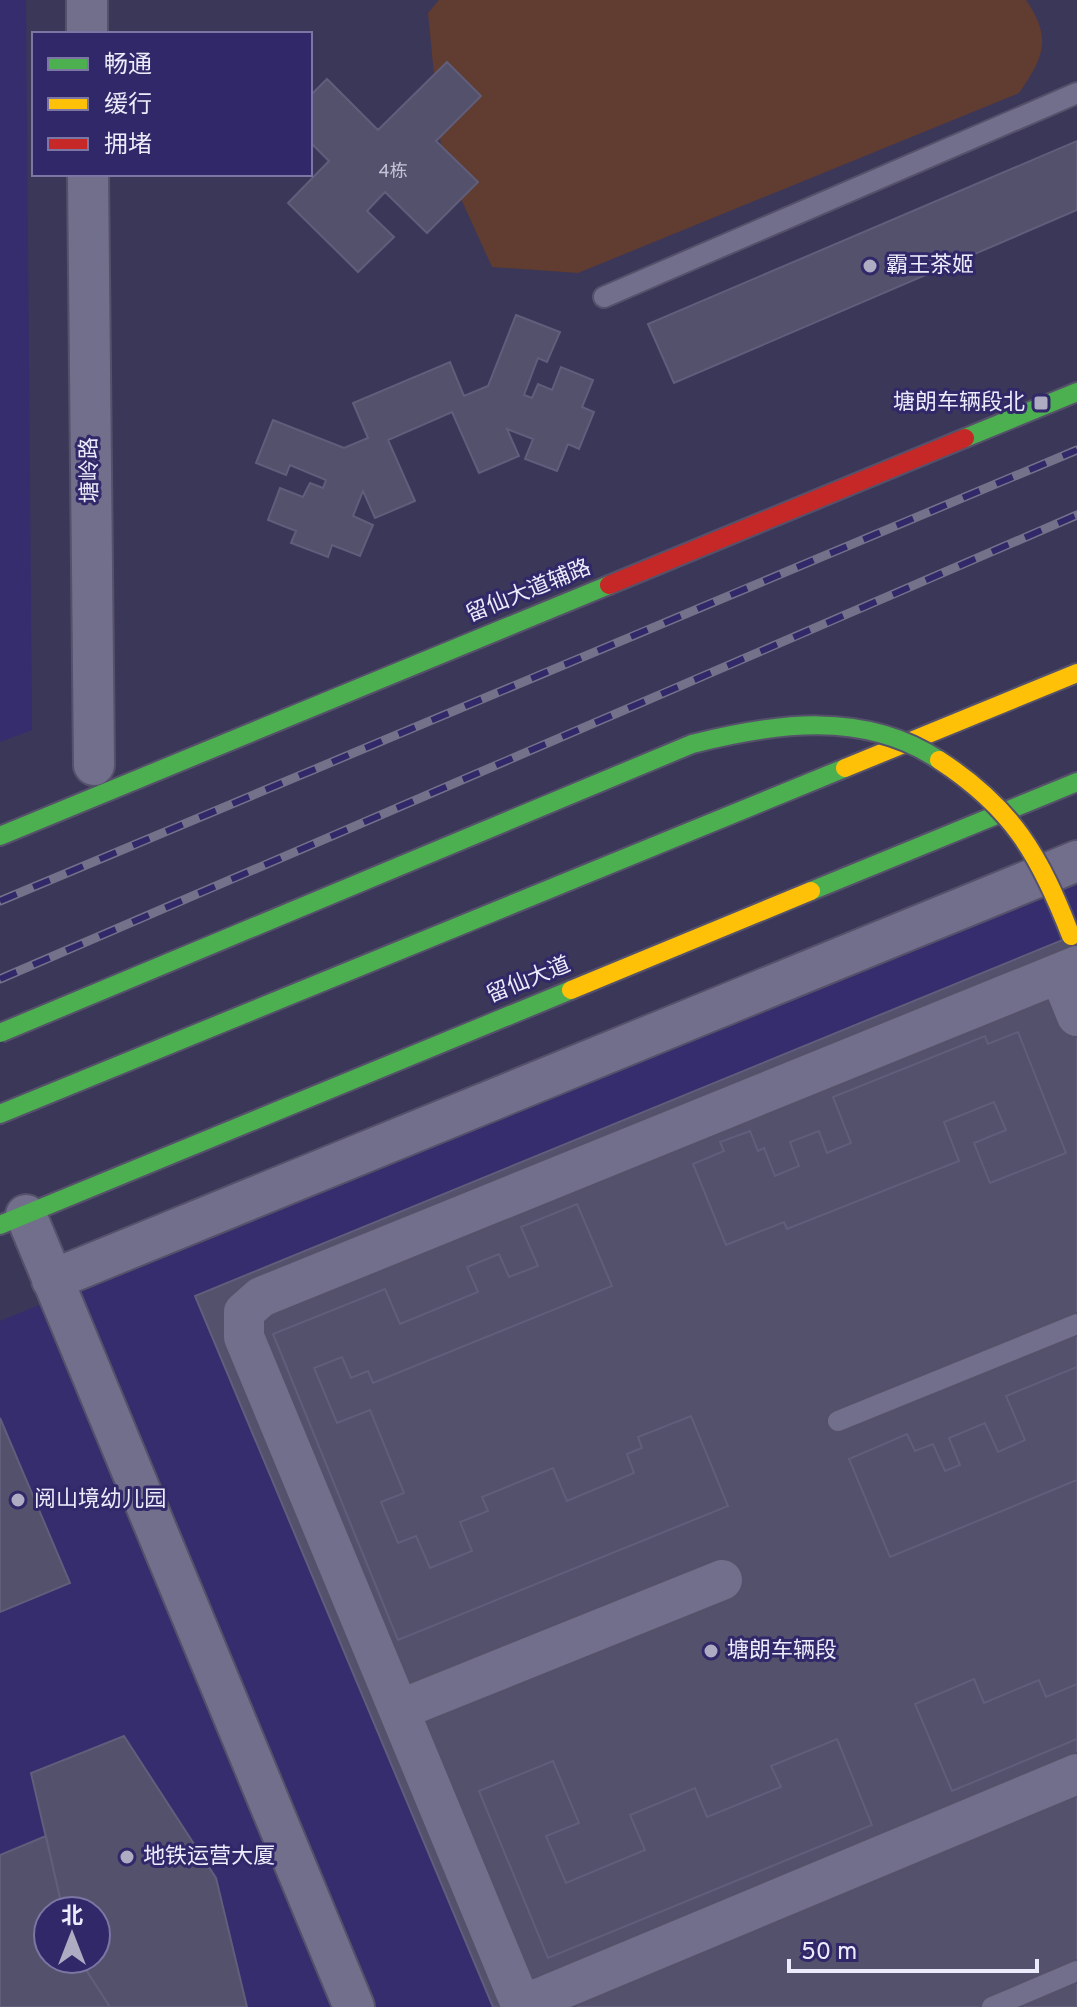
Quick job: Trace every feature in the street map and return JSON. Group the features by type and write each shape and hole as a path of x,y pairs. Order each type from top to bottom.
{"main road":[{"name":"留仙大道辅路","path":"0,836 1077,392"},
{"path":"0,1114 1077,673"},
{"path":"0,1033 692,744 740,730 791,723 844,724 888,732 933,753 982,789 1020,830 1042,866 1071,956"},
{"name":"留仙大道","path":"13,1220 1077,782"}],"street":[{"path":"87,0 87,32"},
{"name":"塘岭路","path":"88,176 94,765"},
{"path":"52,1280 1077,861"},
{"path":"1077,1016 1071,956 261,1297 244,1312 244,1337 522,2006 1077,1774"},
{"path":"13,1220 52,1280 348,1992"},
{"path":"399,1710 722,1580"}],"lane":[{"path":"604,297 1077,93"},
{"path":"838,1421 1077,1324"},
{"path":"992,2007 1077,1971"}],"shaded area":[{"path":"0,0 26,0 32,730 0,742"},
{"path":"439,0 1026,0 1040,26 1042,48 1034,69 1019,93 578,273 492,267 442,157 428,13"},
{"name":"塘朗车辆段","path":"1077,882 1077,2007 0,2007 0,1321"}],"building":[{"path":"447,62 481,96 436,141 478,182 427,233 385,192 367,211 394,237 358,272 288,203 329,161 312,144 312,94 327,79 378,130"},
{"path":"1077,141 1077,210 674,383 648,324"},
{"path":"516,315 560,332 547,362 538,358 524,395 532,398 538,384 552,390 561,367 593,380 582,407 594,412 579,449 568,444 557,471 525,459 533,439 507,429 519,456 479,473 452,412 388,440 415,501 375,518 363,491 353,516 373,525 360,556 332,545 328,557 291,543 296,531 268,520 280,488 303,497 310,483 323,488 326,480 290,465 286,475 256,463 273,420 344,448 368,438 353,403 450,362 464,396 488,386"},
{"name":"塘朗车辆段","path":"1077,934 1077,2007 493,2007 195,1296"},
{"path":"1018,1032 1066,1153 990,1183 974,1143 1006,1130 994,1102 944,1122 959,1161 787,1229 784,1222 726,1245 693,1164 724,1151 720,1142 750,1131 758,1151 764,1148 775,1176 799,1166 790,1142 819,1131 827,1153 851,1143 833,1097 985,1036 988,1044"},
{"path":"577,1204 612,1286 373,1383 368,1371 351,1378 342,1357 314,1368 337,1423 370,1410 404,1493 381,1502 398,1543 416,1536 430,1568 472,1551 460,1522 488,1511 482,1497 553,1468 567,1501 634,1473 627,1454 642,1448 638,1437 691,1416 728,1506 398,1640 273,1334 385,1289 400,1324 478,1292 467,1267 499,1254 509,1277 538,1266 521,1227"},
{"path":"1077,1367 1077,1480 890,1557 849,1459 907,1434 915,1451 933,1444 945,1471 960,1465 949,1438 985,1423 998,1452 1025,1440 1006,1396"},
{"name":"阅山境幼儿园","path":"0,1418 70,1583 0,1612"},
{"path":"974,1679 984,1703 1039,1680 1046,1697 1077,1684 1077,1739 952,1791 915,1704"},
{"name":"地铁运营大厦","path":"124,1736 216,1878 247,2007 110,2007 89,1975 112,1975 112,1895 59,1895 31,1773"},
{"path":"837,1739 872,1825 548,1958 479,1791 553,1761 579,1823 546,1836 566,1883 645,1850 630,1815 695,1788 707,1817 781,1787 771,1766"},
{"path":"46,1836 59,1895 32,1895 32,1975 89,1975 110,2007 0,2007 0,1855"}],"railway":[{"path":"0,901 1077,450"},
{"path":"0,979 1077,515"}],"traffic: fast":[{"path":"965,438 1077,392"},
{"path":"0,836 609,585"},
{"path":"0,1033 692,744 787,727 850,727 880,733 910,744 939,760"},
{"path":"0,1114 845,768"},
{"path":"811,891 1077,782"},
{"path":"0,1225 571,990"}],"traffic: slow":[{"path":"845,768 1077,673"},
{"path":"939,760 986,796 1021,836 1048,882 1071,936"},
{"path":"571,990 811,891"}],"traffic: jam":[{"path":"609,585 965,438"}],"place":[{"name":"霸王茶姬","path":"870,266"},
{"name":"塘朗车辆段北","path":"1041,403"},
{"name":"阅山境幼儿园","path":"18,1500"},
{"name":"塘朗车辆段","path":"711,1651"},
{"name":"地铁运营大厦","path":"127,1857"}]}
